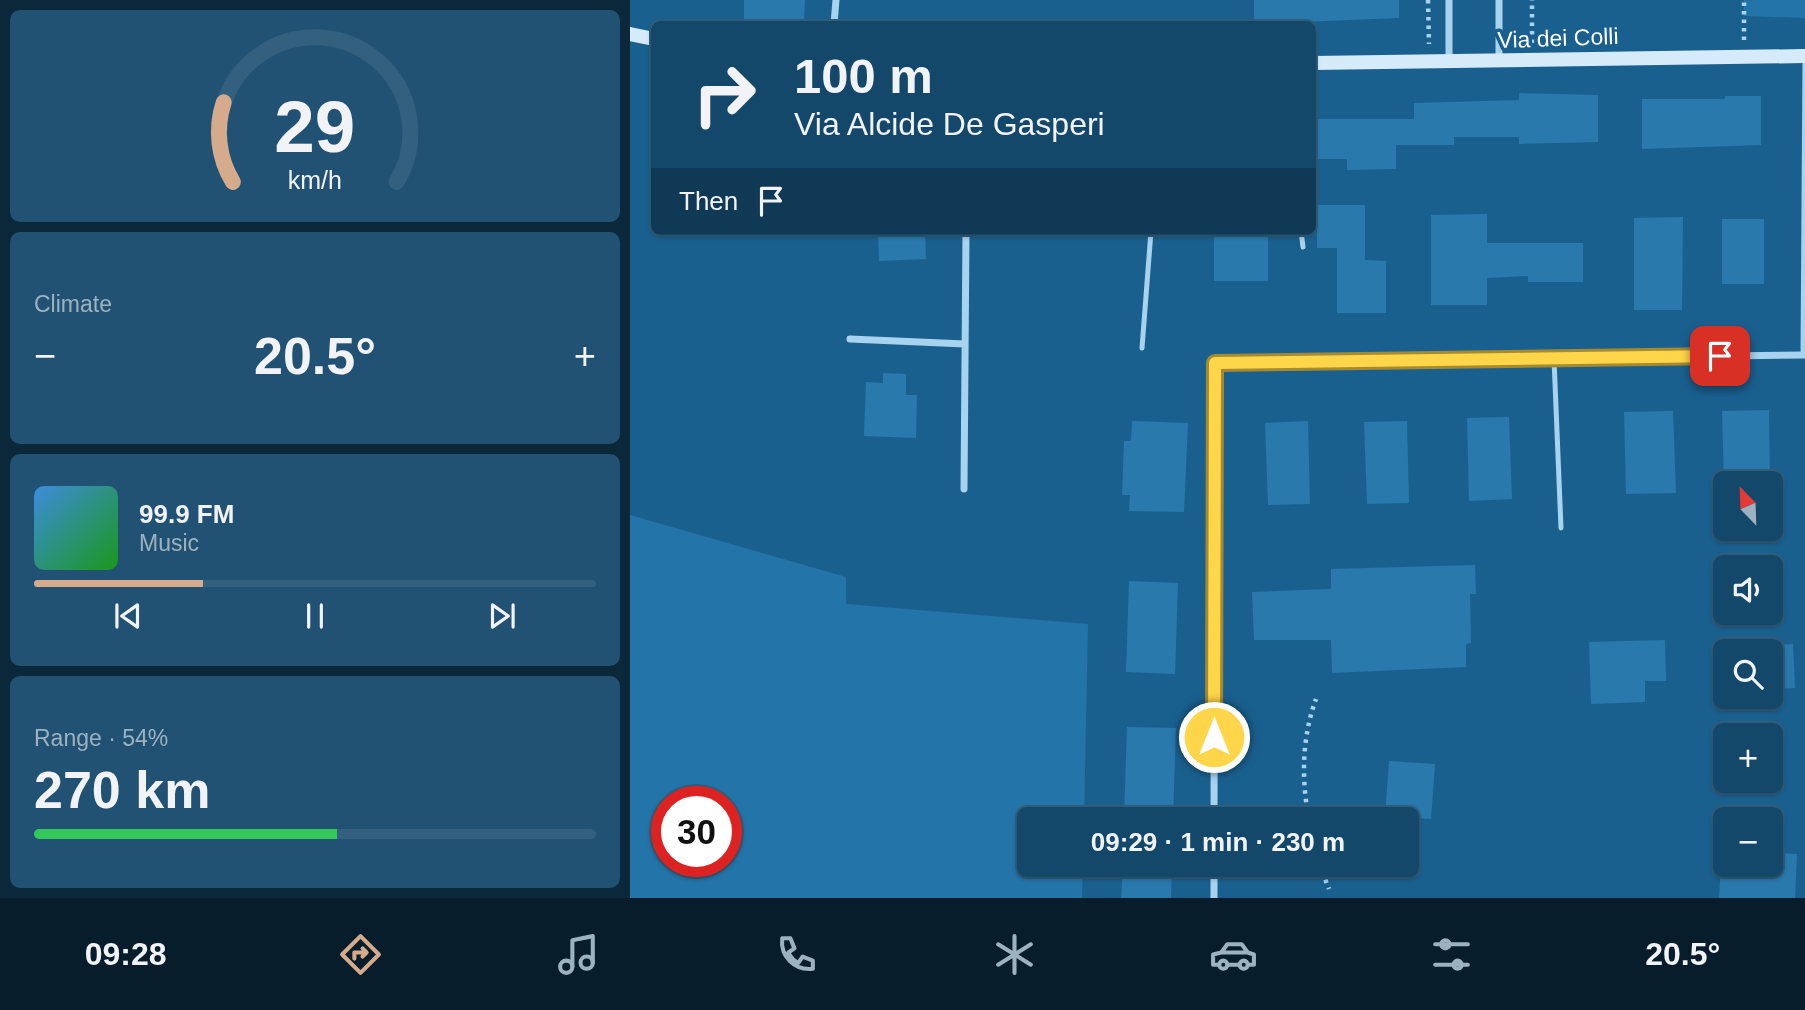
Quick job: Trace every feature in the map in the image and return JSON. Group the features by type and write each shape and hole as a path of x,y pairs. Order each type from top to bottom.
{"street":[{"path":"834,21 836,0"},
{"path":"1449,0 1449,63"},
{"path":"1499,0 1499,62"},
{"path":"630,34 651,38"},
{"name":"Via dei Colli","path":"1316,63 1499,62 1744,54 1805,57"},
{"path":"964,489 966,235"},
{"path":"850,339 965,344"},
{"path":"1214,807 1215,363 1804,355"},
{"path":"1214,877 1214,898"}],"lane":[{"path":"1804,355 1805,57"},
{"path":"1142,348 1151,235"},
{"path":"1302,235 1303,247"},
{"path":"1554,359 1560,528"}],"path":[{"path":"1428,0 1429,63"},
{"path":"1531,61 1532,0"},
{"path":"1744,0 1744,54"},
{"path":"1308,807 1304,756 1306,725 1315,699"},
{"path":"1324,877 1329,889"}],"shaded area":[{"path":"1744,0 1805,0 1805,18 1744,16"},
{"path":"630,515 846,577 846,604 1088,624 1084,807 1017,807 1017,877 1083,877 1082,898 630,898"}],"building":[{"path":"744,0 805,0 804,21 744,19"},
{"path":"1254,0 1399,0 1399,18 1254,21"},
{"path":"1519,93 1598,95 1598,142 1519,144 1519,137 1454,137 1454,145 1396,145 1396,169 1347,170 1347,159 1316,159 1316,119 1414,119 1414,103 1519,100"},
{"path":"1725,96 1761,96 1761,145 1642,149 1642,99 1725,99"},
{"path":"1317,205 1365,205 1365,260 1386,261 1386,313 1337,313 1337,248 1317,248"},
{"path":"1487,214 1487,243 1583,243 1583,282 1528,282 1528,276 1487,278 1487,305 1431,305 1431,215"},
{"path":"1683,217 1682,310 1634,310 1634,218"},
{"path":"1722,219 1764,219 1764,284 1722,284"},
{"path":"878,235 925,235 926,259 879,261"},
{"path":"1214,235 1268,235 1268,281 1214,281"},
{"path":"883,373 906,374 906,395 917,395 916,438 864,436 866,382 883,383"},
{"path":"1769,410 1770,471 1724,471 1722,411"},
{"path":"1673,411 1676,493 1626,494 1624,412"},
{"path":"1509,417 1512,499 1469,501 1467,418"},
{"path":"1132,421 1188,423 1184,512 1129,511 1130,495 1122,495 1124,441 1131,441"},
{"path":"1308,421 1310,504 1268,505 1265,423"},
{"path":"1407,421 1409,503 1367,504 1364,422"},
{"path":"1475,565 1476,594 1470,594 1471,643 1466,644 1466,667 1332,673 1331,640 1254,640 1252,592 1331,589 1331,569"},
{"path":"1129,581 1178,583 1175,674 1126,672"},
{"path":"1665,640 1666,681 1645,681 1645,702 1591,704 1589,642"},
{"path":"1783,644 1793,644 1795,688 1783,688"},
{"path":"1127,727 1176,728 1173,807 1124,807"},
{"path":"1389,761 1435,764 1431,819 1419,818 1419,807 1386,807"},
{"path":"1783,853 1797,854 1795,898 1719,898 1720,877 1783,877"},
{"path":"1122,877 1172,877 1171,898 1121,898"}],"route":[{"path":"1214,737 1215,363 1720,356"}]}
